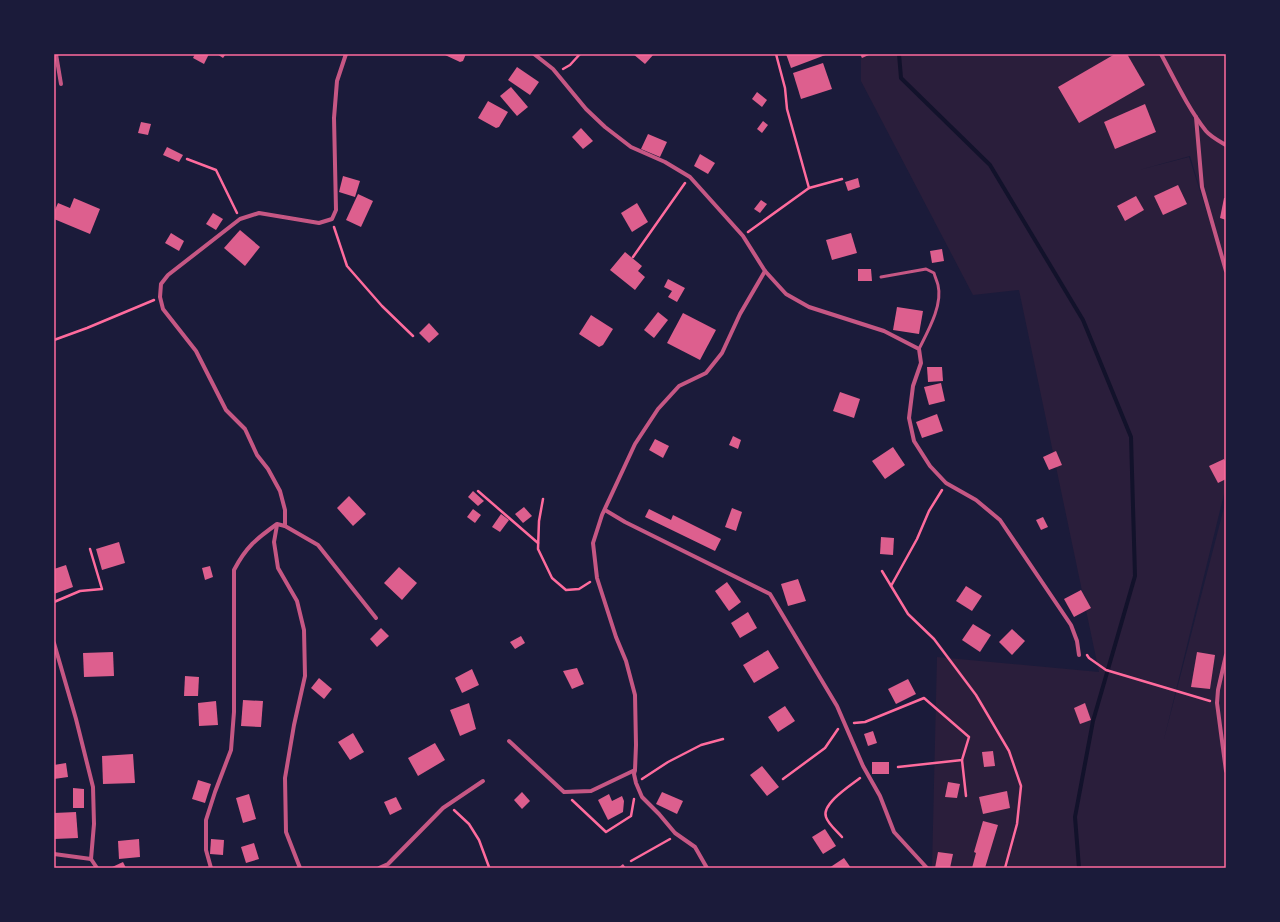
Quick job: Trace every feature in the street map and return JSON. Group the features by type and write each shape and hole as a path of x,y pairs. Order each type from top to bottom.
{"street":[{"path":"56,54 61,84"},
{"path":"285,526 285,510 280,492 268,469 257,455 245,429 226,410 196,351 163,309 160,297 161,284 168,275 240,219 259,212 319,224 332,219 336,210 334,118 337,81 346,54"},
{"path":"534,54 553,69 586,109 605,127 631,147 665,162 690,176 743,236 765,271 786,294 809,307 884,331 919,349 921,363 912,386 909,418 914,441 930,466 946,483 976,500 1000,520 1072,625 1078,641 1079,656"},
{"path":"1161,54 1196,116 1207,132 1216,140 1226,145"},
{"path":"1196,116 1202,187 1226,271"},
{"path":"707,868 695,847 677,835 642,797 636,783 634,774 635,695 626,661 616,637 597,578 593,543 605,510 635,444 658,409 679,386 706,373 722,354 740,314 765,271"},
{"path":"605,510 625,522 770,594 837,706 866,772 880,796 894,832 927,868"},
{"path":"277,524 285,526 318,545 376,618"},
{"path":"211,868 206,850 206,820 231,750 234,712 234,570 242,554 258,538 277,524"},
{"path":"277,524 274,542 278,568 297,601 304,630 305,676 294,725 286,778 286,832 300,868"},
{"path":"54,643 76,719 93,787 94,824 91,859 97,868"},
{"path":"1226,655 1218,690 1217,703 1226,771"},
{"path":"509,741 564,792 591,791 635,770"},
{"path":"379,868 388,864 443,808 483,781"},
{"path":"54,854 91,859"}],"lane":[{"path":"881,276 926,269 934,273 938,285 939,300 919,349"}],"path":[{"path":"553,69 559,70 570,65 580,54"},
{"path":"776,54 785,88 787,109 809,188"},
{"path":"187,159 216,170 240,219"},
{"path":"633,257 690,176"},
{"path":"743,236 809,188 842,178"},
{"path":"332,219 347,266 382,306 413,336"},
{"path":"54,340 87,328 160,297"},
{"path":"891,586 917,539 929,511 946,483"},
{"path":"478,491 538,543"},
{"path":"543,498 538,549 552,578 566,590 579,589 597,578"},
{"path":"54,602 80,591 102,589 90,549"},
{"path":"882,571 908,614 934,639 976,695 1009,751 1021,786 1017,824 1006,868"},
{"path":"1078,641 1089,658 1106,670 1217,703"},
{"path":"783,779 825,748 836,730 845,725 865,722 924,698 969,737 962,760 966,796"},
{"path":"564,792 606,832 631,816 636,783 675,758 701,745 723,739"},
{"path":"898,767 962,760"},
{"path":"842,837 828,821 825,809 866,772"},
{"path":"448,805 469,824 479,840 489,867"},
{"path":"631,861 677,835"}],"shaded area":[{"path":"861,54 1226,54 1226,486 1164,739 1226,500 1226,868 932,868 937,657 1099,672 1019,290 973,295 861,81","holes":["1190,156 1207,213 1189,157 1139,170"]}],"building":[{"path":"195,54 209,54 204,64 193,58"},
{"path":"217,54 226,54 223,58"},
{"path":"445,54 466,54 463,61 460,62"},
{"path":"633,54 654,54 645,64"},
{"path":"786,54 828,54 791,68"},
{"path":"860,54 871,54 862,58"},
{"path":"1115,54 1127,54 1145,85 1079,123 1058,87"},
{"path":"823,63 832,89 801,99 793,73"},
{"path":"517,67 539,82 530,95 508,80"},
{"path":"511,87 528,107 517,116 500,96"},
{"path":"757,92 767,100 762,107 752,99"},
{"path":"488,101 508,112 499,127 496,128 478,118"},
{"path":"1145,104 1156,132 1115,149 1104,122"},
{"path":"763,121 768,125 762,133 757,129"},
{"path":"141,122 151,124 148,135 138,133"},
{"path":"581,128 593,141 583,149 572,137"},
{"path":"648,134 667,142 660,157 641,149"},
{"path":"167,147 183,155 179,162 163,155"},
{"path":"700,154 715,163 708,174 694,166"},
{"path":"343,176 360,181 355,197 339,192"},
{"path":"858,178 860,187 848,191 845,182"},
{"path":"1178,185 1187,204 1163,215 1154,196"},
{"path":"358,194 373,201 361,227 346,220"},
{"path":"1136,196 1144,210 1125,221 1117,206"},
{"path":"74,198 100,209 90,234 54,219 54,212 58,203 70,208"},
{"path":"1224,198 1226,198 1226,220 1220,218"},
{"path":"761,200 767,204 760,213 754,209"},
{"path":"637,203 648,222 632,232 621,213"},
{"path":"213,213 223,219 216,230 206,224"},
{"path":"240,230 260,247 245,266 224,248"},
{"path":"171,233 184,241 179,251 165,243"},
{"path":"851,233 857,253 832,260 826,240"},
{"path":"942,249 944,261 932,263 930,251"},
{"path":"625,252 642,266 638,271 645,277 635,290 610,270"},
{"path":"858,269 871,269 872,281 858,281"},
{"path":"668,279 685,288 677,302 668,297 672,291 664,287"},
{"path":"897,307 923,311 919,334 893,330"},
{"path":"658,312 668,320 654,338 644,330"},
{"path":"683,313 716,330 700,360 667,343"},
{"path":"591,315 613,329 603,345 599,347 579,334"},
{"path":"429,323 439,334 429,343 419,333"},
{"path":"927,367 942,367 943,381 928,382"},
{"path":"941,383 945,401 929,405 924,387"},
{"path":"840,392 860,399 854,418 833,411"},
{"path":"937,414 943,431 922,438 916,422"},
{"path":"733,436 741,440 738,449 729,445"},
{"path":"655,439 669,446 663,458 649,450"},
{"path":"893,447 905,465 885,479 872,461"},
{"path":"1056,451 1062,465 1049,470 1043,457"},
{"path":"1224,459 1226,463 1226,479 1218,483 1209,466"},
{"path":"473,491 484,501 478,506 468,497"},
{"path":"349,496 366,514 353,526 337,508"},
{"path":"524,507 532,516 523,523 515,514"},
{"path":"732,508 742,512 736,531 725,527"},
{"path":"473,509 481,515 475,523 467,517"},
{"path":"649,509 671,520 673,515 721,539 715,551 645,517"},
{"path":"501,514 509,520 500,532 492,527"},
{"path":"1043,517 1048,527 1041,530 1036,520"},
{"path":"881,537 894,538 893,555 880,554"},
{"path":"119,542 125,563 102,570 96,549"},
{"path":"66,565 73,587 54,594 54,569"},
{"path":"210,566 213,577 205,580 202,568"},
{"path":"399,567 417,583 402,600 384,583"},
{"path":"798,579 806,601 788,606 781,584"},
{"path":"727,582 741,602 729,611 715,591"},
{"path":"966,586 982,596 972,611 956,601"},
{"path":"1081,590 1091,608 1074,617 1064,599"},
{"path":"748,612 757,628 740,638 731,623"},
{"path":"973,624 991,635 980,652 962,640"},
{"path":"381,628 389,636 377,647 370,639"},
{"path":"1012,629 1025,641 1012,655 999,642"},
{"path":"521,636 525,643 515,649 510,642"},
{"path":"768,650 779,668 754,683 743,665"},
{"path":"113,652 114,676 84,677 83,653"},
{"path":"1197,652 1215,655 1210,689 1191,687"},
{"path":"577,668 584,684 572,689 563,671"},
{"path":"472,669 479,685 462,693 455,678"},
{"path":"185,676 199,677 198,696 184,696"},
{"path":"319,678 332,689 324,699 311,688"},
{"path":"908,679 916,694 896,704 888,689"},
{"path":"243,700 263,701 261,727 241,726"},
{"path":"216,701 218,725 199,726 198,703"},
{"path":"469,703 476,729 460,736 450,710"},
{"path":"1085,703 1091,720 1080,724 1074,708"},
{"path":"785,706 795,721 778,732 768,717"},
{"path":"873,731 877,743 868,746 864,734"},
{"path":"353,733 364,752 350,760 338,742"},
{"path":"435,743 445,760 418,776 408,758"},
{"path":"993,751 995,766 984,767 982,752"},
{"path":"133,754 135,783 103,784 102,756"},
{"path":"872,762 889,762 889,774 872,774"},
{"path":"66,763 68,777 54,779 54,765"},
{"path":"762,766 779,787 767,796 750,775"},
{"path":"198,780 211,784 205,803 192,799"},
{"path":"948,782 960,784 957,798 945,797"},
{"path":"73,788 84,789 84,808 73,808"},
{"path":"1007,791 1010,808 983,814 979,797"},
{"path":"522,792 530,801 522,809 514,800"},
{"path":"662,792 683,801 677,814 656,804"},
{"path":"249,794 256,819 243,823 236,798"},
{"path":"609,794 612,801 622,796 624,801 623,812 608,820 598,800"},
{"path":"396,797 402,809 390,815 384,802"},
{"path":"76,812 78,838 54,839 54,813"},
{"path":"983,821 998,825 985,868 972,868 976,853 974,852"},
{"path":"825,829 836,846 823,854 812,837"},
{"path":"139,839 140,857 119,859 118,841"},
{"path":"211,839 224,840 223,855 210,854"},
{"path":"254,843 259,859 246,863 241,847"},
{"path":"938,852 953,854 950,868 935,868"},
{"path":"844,858 851,868 829,868"},
{"path":"123,862 126,868 110,868"},
{"path":"623,864 626,868 618,868"}],"waterway":[{"path":"899,54 901,78 990,165 1083,320 1131,437 1135,576 1093,721 1075,817 1079,868"}]}
